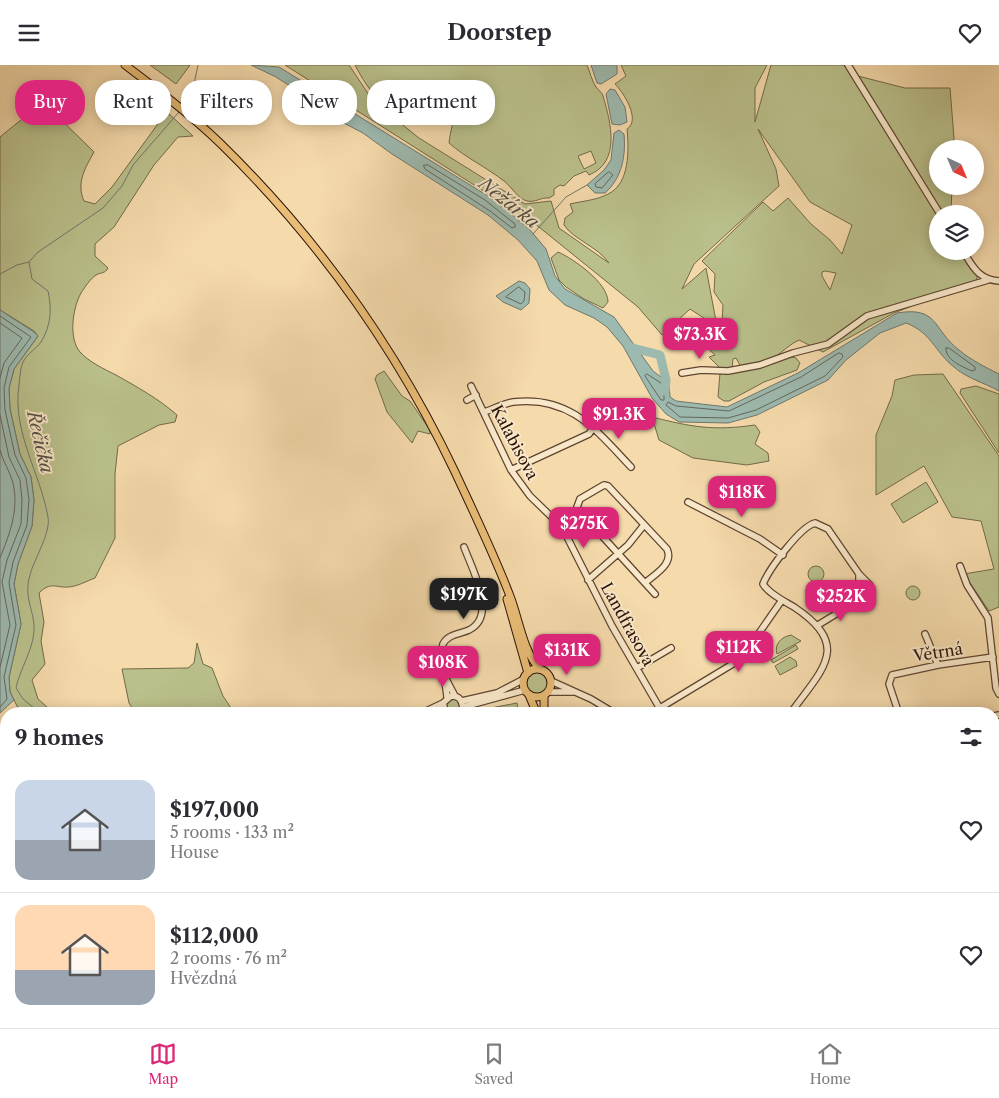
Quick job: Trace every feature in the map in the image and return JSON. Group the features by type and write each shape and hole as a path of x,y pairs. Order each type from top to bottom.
{"main road":[{"path":"125,65 174,103 220,143 304,234 378,334 429,417 470,503 514,606 530,655 540,669 547,673 551,681 546,694 545,707"},
{"path":"498,570 526,676 527,693 534,707"},
{"path":"526,676 540,669"},
{"path":"527,693 537,698 546,694"}],"street":[{"path":"848,65 934,205"},
{"path":"969,260 978,274 988,281"},
{"path":"682,373 701,370 728,371 760,365 793,353 828,344 867,316 988,281 999,281"},
{"name":"Kalabisova","path":"471,386 511,471 530,496 562,527"},
{"path":"467,399 476,395"},
{"path":"484,412 511,402 550,403 582,417 630,467"},
{"path":"511,471 589,434 593,428"},
{"path":"645,583 669,562 670,555 611,487 604,485 580,499 577,507 618,553 645,583 655,594"},
{"path":"688,502 760,539 783,555"},
{"path":"795,707 827,660 827,641 818,625 763,584 805,527 819,523 828,529 859,574 868,582 870,590 866,599 854,603 818,625"},
{"path":"588,580 628,545 644,525"},
{"name":"Landfrasova","path":"562,527 588,580 660,707"},
{"path":"462,704 455,696 446,677 440,654 444,642 452,635 470,629 481,621 485,606 464,547"},
{"path":"960,566 968,585 988,618 999,694"},
{"path":"854,603 859,588 859,574"},
{"path":"660,707 741,659 782,600"},
{"path":"925,634 938,665"},
{"path":"637,668 671,649"},
{"name":"Větrná","path":"897,707 889,679 896,673 993,657"},
{"path":"462,704 497,693 526,676"},
{"path":"433,707 442,703 447,697 446,677"},
{"path":"551,681 603,707"},
{"path":"546,694 575,692"},
{"path":"462,704 527,693"},
{"path":"447,697 455,696"},
{"path":"442,703 443,707"}],"green space":[{"path":"150,65 190,65 176,84"},
{"path":"285,65 349,65 367,92 367,117 357,111 357,80 309,80"},
{"path":"355,65 587,65 595,85 602,95 609,118 611,129 610,151 606,161 599,169 589,175 586,171 574,176 564,186 560,185 554,189 554,195 549,198 527,201 521,198 504,181 449,143 452,125 495,125 495,80 367,80 367,86","holes":["591,151 596,163 584,169 578,156"]},
{"path":"621,65 767,65 755,88 755,122 771,65 847,65 854,75 905,88 950,88 954,140 929,140 929,195 952,195 951,205 929,205 929,260 969,260 978,274 975,284 894,313 823,352 799,340 764,362 741,367 736,358 733,359 732,369 720,368 709,357 715,355 691,333 700,324 710,322 690,309 662,335 638,307 534,223 380,125 403,125 419,138 525,204 551,201 559,228 609,263 599,252 573,235 564,225 565,218 573,212 570,204 595,199 608,194 621,182 624,174 628,156 627,129 631,125 632,113 623,94 615,84 626,76","holes":["758,129 810,202 852,225 842,254 788,198 773,211 763,202 702,261 715,274 714,292 723,305 722,322 726,350 722,326 712,323 716,321 706,268 682,289 694,264 779,186 776,169","822,272 836,273 830,290 822,276"]},
{"path":"171,116 193,136 178,137 154,165 114,227 95,244 95,256 108,268 94,277 81,293 73,323 74,339 80,352 97,365 148,393 177,415 175,422 159,425 118,446 115,474 115,538 95,578 71,587 50,586 39,593 44,622 41,641 45,664 32,680 38,699 47,707 18,707 10,692 9,677 21,624 14,584 18,564 32,526 34,500 31,477 20,454 10,409 9,388 14,369 38,336 34,331 0,310 0,137 15,125 66,125 94,152 81,182 84,201 95,204 112,187 157,125 171,125"},
{"path":"558,252 581,266 602,287 607,295 608,302 603,308 584,299 559,280 551,258"},
{"path":"792,357 796,358 800,363 797,370 764,382 729,401 724,401 718,397 720,373"},
{"path":"384,371 402,396 410,401 430,430 430,434 418,431 412,443 387,412 375,379 377,375"},
{"path":"943,374 999,456 999,607 989,611 964,574 994,569 981,521 952,517 924,466 876,495 876,435 892,396 895,380 914,375"},
{"path":"976,386 999,394 999,453 960,393 961,389"},
{"path":"652,417 714,428 755,425 760,432 755,444 768,453 769,461 747,465 693,458 659,440"},
{"path":"926,482 938,502 903,523 891,504"},
{"path":"816,566 824,574 816,582 808,574"},
{"path":"913,586 918,588 920,593 918,598 913,600 908,598 906,593 908,588"},
{"path":"791,635 801,641 777,654 776,650 779,641"},
{"path":"197,643 203,664 212,668 223,696 230,707 132,707 122,669 188,668 194,663"},
{"path":"796,645 798,649 773,663 771,660"},
{"path":"790,657 796,661 797,666 780,675 775,666"},
{"path":"537,672 545,675 548,683 545,691 537,694 529,691 526,683 529,675"},
{"path":"453,699 459,703 460,707 446,706 448,701"},
{"path":"517,703 518,707 496,707"}],"water":[{"path":"251,65 279,67 300,80 282,81"},
{"path":"591,65 617,65 617,74 601,84 597,83"},
{"path":"610,89 615,90 625,107 627,122 620,125 612,124 606,94"},
{"path":"357,115 367,121 367,125 373,125 488,196 508,211 530,230 546,249 555,276 565,289 614,317 653,371 669,383 670,397 676,401 727,407 798,373 897,313 911,312 928,316 959,350 999,374 999,391 959,371 947,361 922,332 906,323 880,333 846,360 828,380 757,415 728,423 679,422 666,414 652,398 623,346 607,327 594,318 565,305 549,290 537,261 518,240 488,215 392,154 363,133 348,125 357,125"},
{"path":"619,130 624,134 624,142 622,166 619,174 605,193 595,193 587,185 604,170 611,160 614,133"},
{"path":"519,281 525,283 530,289 529,303 521,310 503,302 496,296"},
{"path":"0,310 38,336 14,369 9,388 10,409 20,454 31,477 34,500 32,526 18,564 14,584 21,624 9,677 10,692 14,700 6,707 0,707"}],"waterway":[{"name":"Řečička","path":"195,80 198,65"},
{"name":"Řečička","path":"33,707 23,699 16,688 34,631 33,617 28,598 28,583 45,538 48,517 23,436 18,402 22,364 41,342 47,330 50,304 48,291 32,279 29,262 38,252 103,208 122,186 133,165 179,112"},
{"name":"Nežárka","path":"533,234 566,197 587,185"},
{"path":"0,274 17,265 29,262"},
{"path":"629,347 660,355 666,380 665,391"}]}
